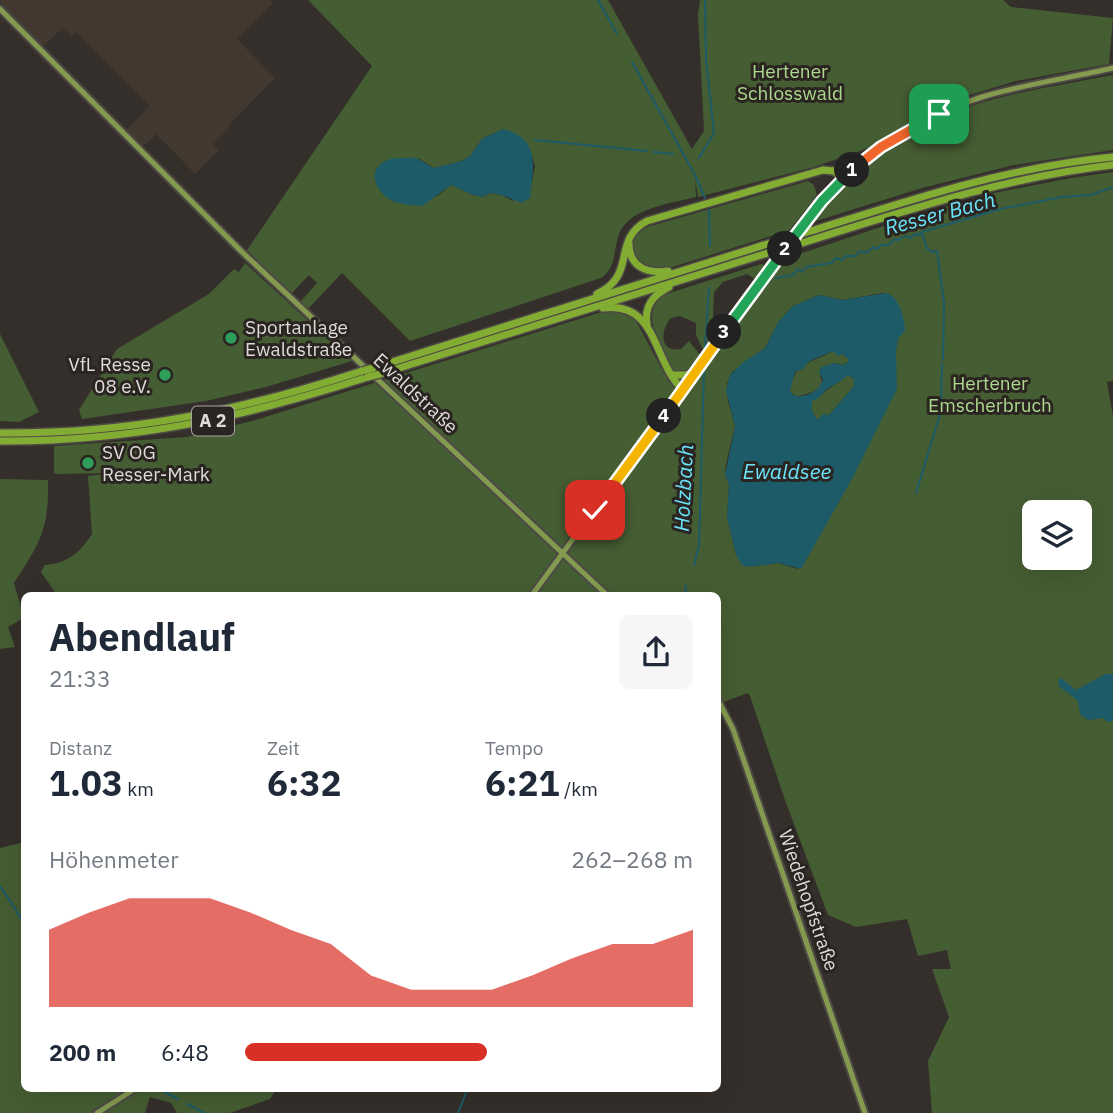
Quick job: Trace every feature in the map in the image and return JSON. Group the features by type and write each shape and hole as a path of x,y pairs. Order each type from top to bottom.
{"highway":[{"name":"A 2","path":"365,374 373,368 966,183 1032,168 1113,157"},
{"name":"A 2","path":"0,441 194,417 365,374 380,374 968,192 1033,177 1113,165"},
{"path":"568,307 608,289 616,282 629,238 639,226 654,219 820,171 858,166"},
{"path":"820,171 831,173 841,181"},
{"path":"834,171 841,181"},
{"path":"629,238 630,255 641,269 658,272 690,268"},
{"path":"648,328 646,312 650,302 662,291 684,279"},
{"path":"581,311 623,307 638,315 648,328 671,376 684,388"},
{"path":"665,364 684,388"},
{"path":"673,375 686,375 696,370"},
{"name":"A 2","path":"0,433 49,436"}],"main road":[{"name":"Ewaldstraße","path":"0,9 135,146 151,153 158,168 242,252 563,553"},
{"path":"534,592 822,201 841,181 912,128 954,107 1006,91 1113,68"},
{"path":"563,553 604,592"},
{"name":"Wiedehopfstraße","path":"721,706 733,729 865,1113"},
{"path":"97,1113 130,1092"}],"shaded area":[{"path":"0,0 271,0 273,3 237,39 275,78 213,144 219,150 195,174 156,134 146,144 141,145 126,130 150,106 76,32 72,36 63,28 43,46"}],"green space":[{"name":"Hertener Schlosswald","path":"308,0 608,0 692,149 704,131 698,14 700,0 1003,0 1011,7 1113,18 1109,64 1016,81 963,97 904,127 880,144 814,167 698,197 695,178 696,197 641,212 624,225 610,269 601,278 410,341 342,273 308,309 300,302 317,283 309,275 291,294 247,250 372,66","holes":["503,129 529,147 535,166 531,187 513,201 491,193 482,197 473,195 451,185 436,197 418,158 434,168 462,161 470,156 482,139"]},
{"path":"1113,75 1113,150 1014,165 922,188 816,221 815,219 878,155 913,131 967,107 1025,92"},
{"name":"Hertener Emscherbruch","path":"1113,172 1113,381 1107,382 1113,416 1113,1113 932,1113 928,1061 949,1017 932,969 951,969 947,950 918,956 907,919 856,927 828,915 750,696 748,693 721,703 721,592 55,592 41,572 45,565 73,556 92,534 88,476 115,473 56,474 54,446 187,437 252,421 608,310 630,314 669,382 686,392 784,259 989,194","holes":["883,293 798,569 778,563 748,567 736,555 727,517 729,484 725,475 735,426 728,401 727,384 732,372 765,348 779,321 793,306 819,295 842,300"]},
{"path":"808,181 814,185 817,195 790,230 663,270 645,265 634,255 633,241 647,227"},
{"name":"Sportanlage Ewaldstraße","path":"245,263 352,361 266,387 206,401 82,419 79,410 117,349 209,294 234,269 239,272"},
{"path":"765,265 755,279 747,274 723,282 714,292 713,318 727,318 739,304 703,350 696,335 696,323 680,316 671,318 665,328 665,344 669,348 681,349 689,341 700,355 685,373 674,371 652,322 656,303 663,295"},
{"path":"0,334 39,412 19,422 0,421"},
{"path":"833,351 843,354 848,362 843,365 834,363 823,368 820,376 823,384 813,392 796,397 790,391 795,374 805,365"},
{"path":"848,375 854,379 854,386 829,415 817,420 812,411 812,401"},
{"path":"0,479 48,480 45,524 36,546 14,583 21,608 21,620 8,627 15,647 0,649"},
{"path":"21,843 21,1092 274,1092 270,1099 230,1113 177,1113 171,1103 150,1097 145,1113 0,1113 0,848"}],"water":[{"path":"503,129 524,140 532,156 530,198 521,203 491,193 482,197 473,195 451,185 422,206 409,205 389,199 377,185 376,171 385,161 393,158 414,158 434,168 462,161 470,156 482,139"},
{"name":"Ewaldsee","path":"887,293 898,304 905,330 898,339 896,352 897,389 853,477 801,569 778,563 748,567 742,565 736,555 727,517 729,484 725,475 735,426 726,391 730,375 765,348 779,321 793,306 819,295 842,300","holes":["833,351 838,356 843,354 848,362 821,367 819,372 823,380 818,388 806,395 793,395 790,391 795,372 803,369 808,362","848,375 854,379 854,386 829,415 823,414 817,420 812,411 812,401"]},
{"path":"1106,674 1113,674 1113,721 1107,722 1104,718 1088,720 1080,714 1078,701 1059,686 1058,680 1061,678 1076,690"}],"waterway":[{"name":"Holzbach","path":"598,0 617,34"},
{"path":"699,158 714,133 706,60 705,0"},
{"name":"Holzbach","path":"632,62 705,198"},
{"path":"535,140 647,151"},
{"path":"654,152 673,154"},
{"name":"Resser Bach","path":"776,278 793,275 798,269 802,272 806,267 831,263 836,258 842,260 846,256 868,252 873,247 877,249 881,245 888,245 895,239 905,236 911,238 915,234 1000,209 1062,197 1091,195 1113,187"},
{"name":"Holzbach","path":"709,210 710,246"},
{"path":"922,233 927,248 932,252 937,251 944,303 943,360"},
{"name":"Holzbach","path":"705,347 709,288"},
{"path":"916,493 941,411 942,364"},
{"name":"Holzbach","path":"694,565 699,545 704,371"},
{"name":"Holzbach","path":"685,592 686,586"},
{"path":"0,886 16,910"},
{"path":"17,912 21,918"},
{"path":"165,1092 178,1099"},
{"name":"Holzbach","path":"458,1113 466,1092"},
{"path":"187,1104 204,1113"}],"place":[{"name":"Sportanlage Ewaldstraße","path":"231,338"},
{"name":"VfL Resse 08 e.V.","path":"165,375"},
{"name":"SV OG Resser-Mark","path":"88,463"}],"route":[{"path":"595,510 822,201 881,147 939,114"}]}
